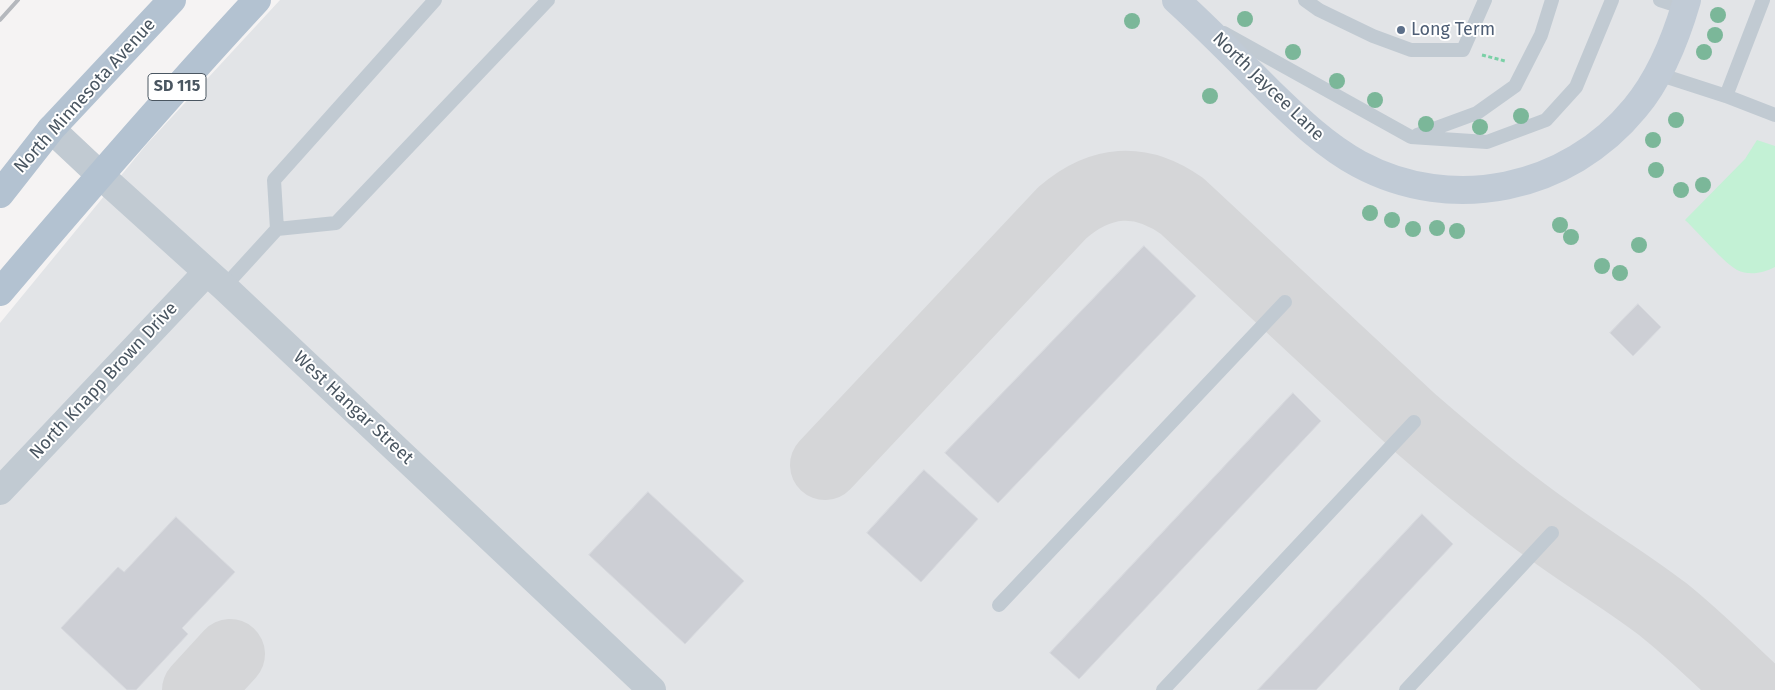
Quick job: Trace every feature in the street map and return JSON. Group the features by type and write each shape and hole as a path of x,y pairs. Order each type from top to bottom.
{"main road":[{"name":"North Minnesota Avenue","path":"0,194 52,129 172,0"},
{"name":"SD 115","path":"0,292 180,84 257,0"},
{"name":"North Jaycee Lane","path":"1186,8 1302,123 1330,146 1358,164 1385,176 1414,186 1448,190 1486,189 1524,182 1554,172 1583,155 1609,134 1635,109 1658,74 1672,45 1677,3"}],"street":[{"name":"West Hangar Street","path":"52,129 100,175 216,279 652,690"},
{"name":"North Knapp Brown Drive","path":"0,491 216,279"}],"lane":[{"path":"277,229 274,180 435,0"},
{"path":"216,279 277,229 336,223 548,0"},
{"path":"1305,0 1320,10 1373,36 1411,50 1463,50 1485,0"},
{"path":"1411,137 1478,113 1515,86 1541,35 1552,0"},
{"path":"1186,8 1411,137 1487,142 1546,120 1576,87 1612,0"},
{"path":"1726,96 1763,0"},
{"path":"1658,74 1775,114"},
{"path":"999,606 1285,302"},
{"path":"1163,690 1414,422"},
{"path":"1406,690 1552,533"}],"path":[{"path":"1463,50 1510,62"}],"shaded area":[{"path":"280,0 1775,0 1775,690 0,690 0,323 146,145"}],"green space":[{"path":"1757,140 1775,146 1775,267 1766,271 1751,273 1742,272 1731,266 1685,220 1745,159"}],"building":[{"path":"1144,246 1196,296 998,503 945,453"},
{"path":"1638,304 1661,327 1633,356 1610,333"},
{"path":"1293,393 1321,421 1079,679 1050,653"},
{"path":"924,470 978,519 921,582 867,533"},
{"path":"648,492 744,581 685,644 589,555"},
{"path":"1422,514 1453,544 1316,690 1258,690"},
{"path":"176,517 235,572 182,628 188,634 136,690 127,690 61,628 118,567 124,572"}],"taxiway":[{"path":"825,465 1062,213 1076,202 1106,188 1136,186 1166,196 1182,206 1414,422 1499,493 1665,611 1752,690"},
{"path":"197,690 230,654"}],"railway":[{"path":"0,20 18,0"}],"place":[{"name":"Long Term","path":"1401,30"}]}
